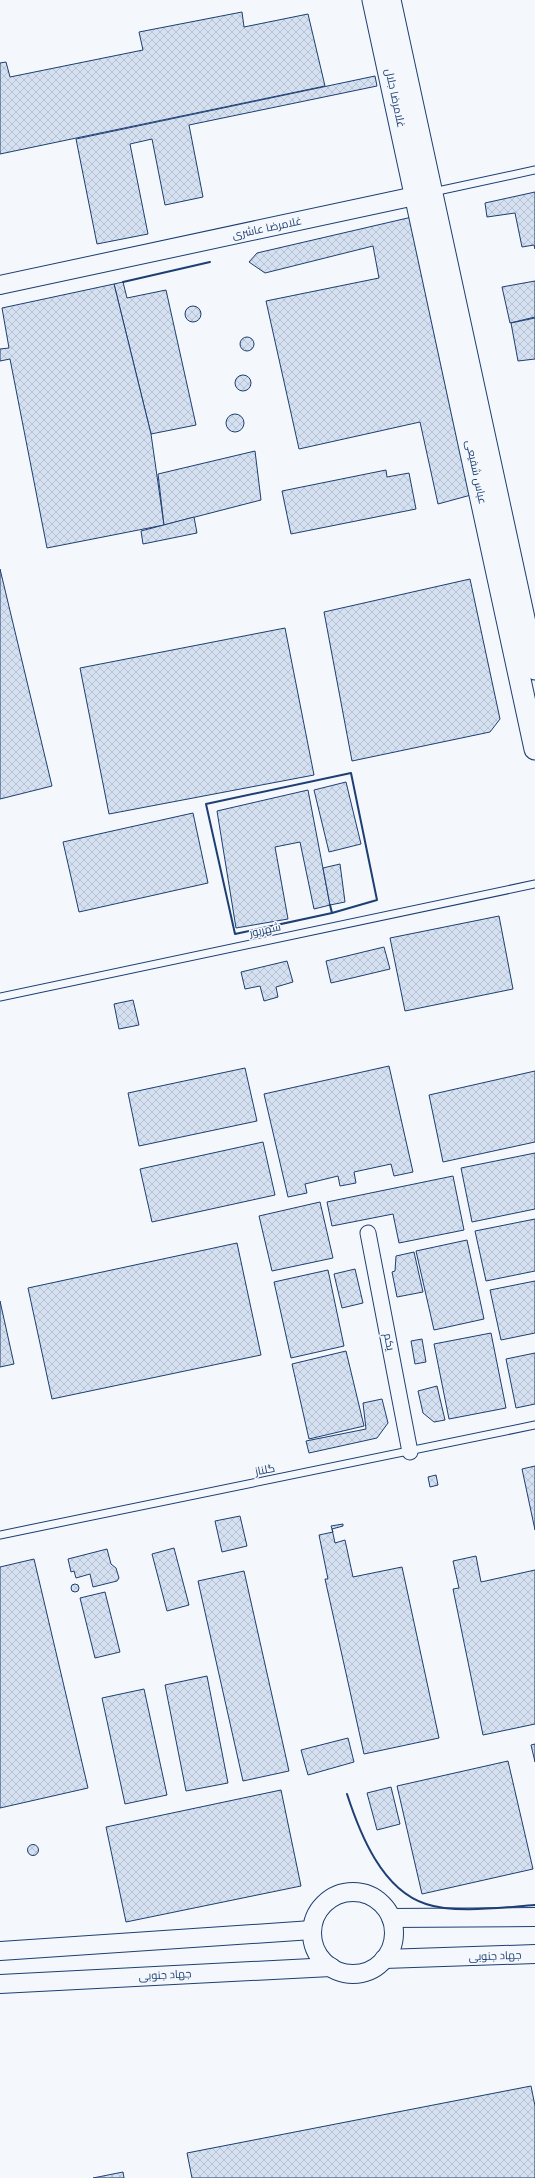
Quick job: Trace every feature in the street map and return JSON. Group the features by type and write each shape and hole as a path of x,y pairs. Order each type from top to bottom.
{"main road":[{"name":"غلامرضا جلال","path":"373,0 424,194"},
{"name":"غلامرضا جلال","path":"390,0 424,194"},
{"name":"عباس شفیعی","path":"424,194 535,669"},
{"name":"عباس شفیعی","path":"424,194 535,749"}],"street":[{"name":"غلامرضا عاشری","path":"0,285 424,194"},
{"name":"یکم","path":"368,1233 410,1452"},
{"path":"346,1892 358,1892 378,1900 386,1908 391,1918 394,1934 390,1951 380,1964 365,1972 349,1974 331,1967 320,1957 313,1941 312,1930 314,1920 327,1901 346,1892"},
{"path":"391,1918 535,1917"},
{"path":"0,1951 312,1930"},
{"name":"جهاد جنوبی","path":"384,1959 535,1954"},
{"name":"جهاد جنوبی","path":"0,1984 331,1967"}],"lane":[{"name":"غلامرضا عاشری","path":"424,194 535,170"},
{"name":"شهریور","path":"0,996 535,884"},
{"name":"گلناز","path":"0,1535 410,1452 535,1425"}],"building":[{"path":"242,12 244,27 308,14 325,86 0,154 0,63 6,62 10,77 143,50 139,32"},
{"path":"375,76 377,86 189,125 203,197 165,205 152,139 130,144 148,234 97,244 76,139"},
{"path":"535,192 535,249 534,245 522,247 515,213 487,217 485,203"},
{"path":"412,217 471,495 438,504 420,422 299,449 266,301 379,278 373,246 265,273 249,262 257,253"},
{"path":"535,281 535,317 510,323 502,287"},
{"path":"123,282 127,298 166,290 196,425 151,434 114,284"},
{"path":"114,284 151,434 164,525 47,548 10,359 0,361 0,349 9,348 2,308"},
{"path":"190,306 196,306 201,311 199,320 196,322 190,322 185,317 185,311"},
{"path":"535,318 535,359 518,361 511,323"},
{"path":"244,337 250,337 254,341 254,347 250,351 244,351 240,347 240,341"},
{"path":"243,375 249,377 251,383 249,389 243,391 237,389 235,383 237,377"},
{"path":"235,414 241,417 244,423 241,429 235,432 229,429 226,423 229,417"},
{"path":"255,451 261,500 164,525 158,474"},
{"path":"386,470 387,477 409,473 416,509 291,534 282,491"},
{"path":"194,517 197,533 143,544 141,531"},
{"path":"0,569 52,786 0,799"},
{"path":"470,579 500,719 490,732 352,761 324,612"},
{"path":"285,628 314,775 109,814 80,668"},
{"path":"346,782 361,844 329,852 314,790"},
{"path":"308,790 330,905 314,909 300,842 275,847 288,919 236,928 217,811"},
{"path":"193,813 208,883 79,912 63,842"},
{"path":"340,864 345,902 330,905 323,868"},
{"path":"499,916 513,989 405,1011 390,938"},
{"path":"384,947 390,969 331,983 326,961"},
{"path":"287,961 293,982 276,987 278,997 264,1001 260,986 245,989 241,972"},
{"path":"133,1000 139,1025 119,1029 114,1004"},
{"path":"389,1066 413,1172 394,1176 391,1164 354,1172 356,1183 340,1186 338,1176 305,1184 307,1193 288,1197 264,1094"},
{"path":"245,1068 257,1121 139,1146 128,1093"},
{"path":"535,1071 535,1142 443,1162 429,1095"},
{"path":"263,1142 275,1195 152,1222 140,1169"},
{"path":"535,1153 535,1209 472,1222 461,1168"},
{"path":"453,1176 464,1230 399,1243 393,1214 332,1226 327,1202"},
{"path":"320,1202 333,1258 272,1271 259,1216"},
{"path":"535,1219 535,1271 486,1281 475,1231"},
{"path":"467,1240 484,1319 434,1330 416,1251"},
{"path":"237,1243 261,1355 52,1399 28,1288"},
{"path":"414,1252 423,1292 397,1297 392,1272 395,1271 396,1256"},
{"path":"355,1269 363,1303 342,1308 334,1274"},
{"path":"328,1270 344,1346 291,1358 274,1282"},
{"path":"535,1281 535,1333 501,1340 490,1290"},
{"path":"0,1301 14,1364 0,1367"},
{"path":"491,1333 506,1408 449,1419 434,1344"},
{"path":"422,1339 426,1362 415,1364 411,1341"},
{"path":"346,1351 364,1426 309,1439 292,1364"},
{"path":"535,1353 535,1404 516,1408 506,1359"},
{"path":"437,1386 445,1420 434,1422 423,1413 418,1391"},
{"path":"382,1399 388,1423 377,1438 309,1453 306,1441 366,1429 363,1403"},
{"path":"535,1466 535,1530 522,1469"},
{"path":"436,1475 438,1485 430,1487 428,1477"},
{"path":"240,1516 247,1546 222,1552 215,1521"},
{"path":"343,1524 343,1526 332,1529 331,1526"},
{"path":"333,1532 335,1543 345,1540 353,1577 402,1567 439,1738 364,1754 325,1579 328,1579 319,1535"},
{"path":"174,1548 189,1605 167,1611 152,1554"},
{"path":"107,1549 111,1564 116,1568 119,1578 117,1581 93,1587 90,1574 76,1578 74,1571 71,1572 68,1559"},
{"path":"476,1556 481,1582 535,1570 535,1724 483,1735 453,1589 459,1588 453,1561"},
{"path":"34,1559 88,1788 0,1808 0,1567"},
{"path":"244,1571 289,1771 243,1781 198,1581"},
{"path":"73,1584 77,1584 79,1588 77,1592 73,1592 71,1590 71,1586"},
{"path":"105,1592 120,1652 95,1658 80,1598"},
{"path":"207,1676 228,1783 186,1791 165,1685"},
{"path":"144,1689 167,1795 125,1804 102,1698"},
{"path":"348,1738 354,1762 308,1775 301,1750"},
{"path":"535,1744 535,1762 531,1745"},
{"path":"508,1761 533,1869 422,1894 397,1786"},
{"path":"391,1787 400,1824 377,1830 367,1793"},
{"path":"281,1790 301,1886 126,1922 106,1827"},
{"path":"33,1844 37,1846 39,1850 37,1854 33,1856 29,1854 27,1850 29,1846"},
{"path":"531,2086 535,2106 535,2178 192,2178 187,2153"},
{"path":"123,2172 124,2178 93,2178"}],"wall":[{"path":"123,282 210,262"},
{"path":"330,905 332,913 377,900 351,773 206,804 235,934 332,913"},
{"path":"347,1794 366,1843 375,1859 385,1874 397,1887 411,1897 426,1904 451,1909 480,1909 535,1905"}]}
